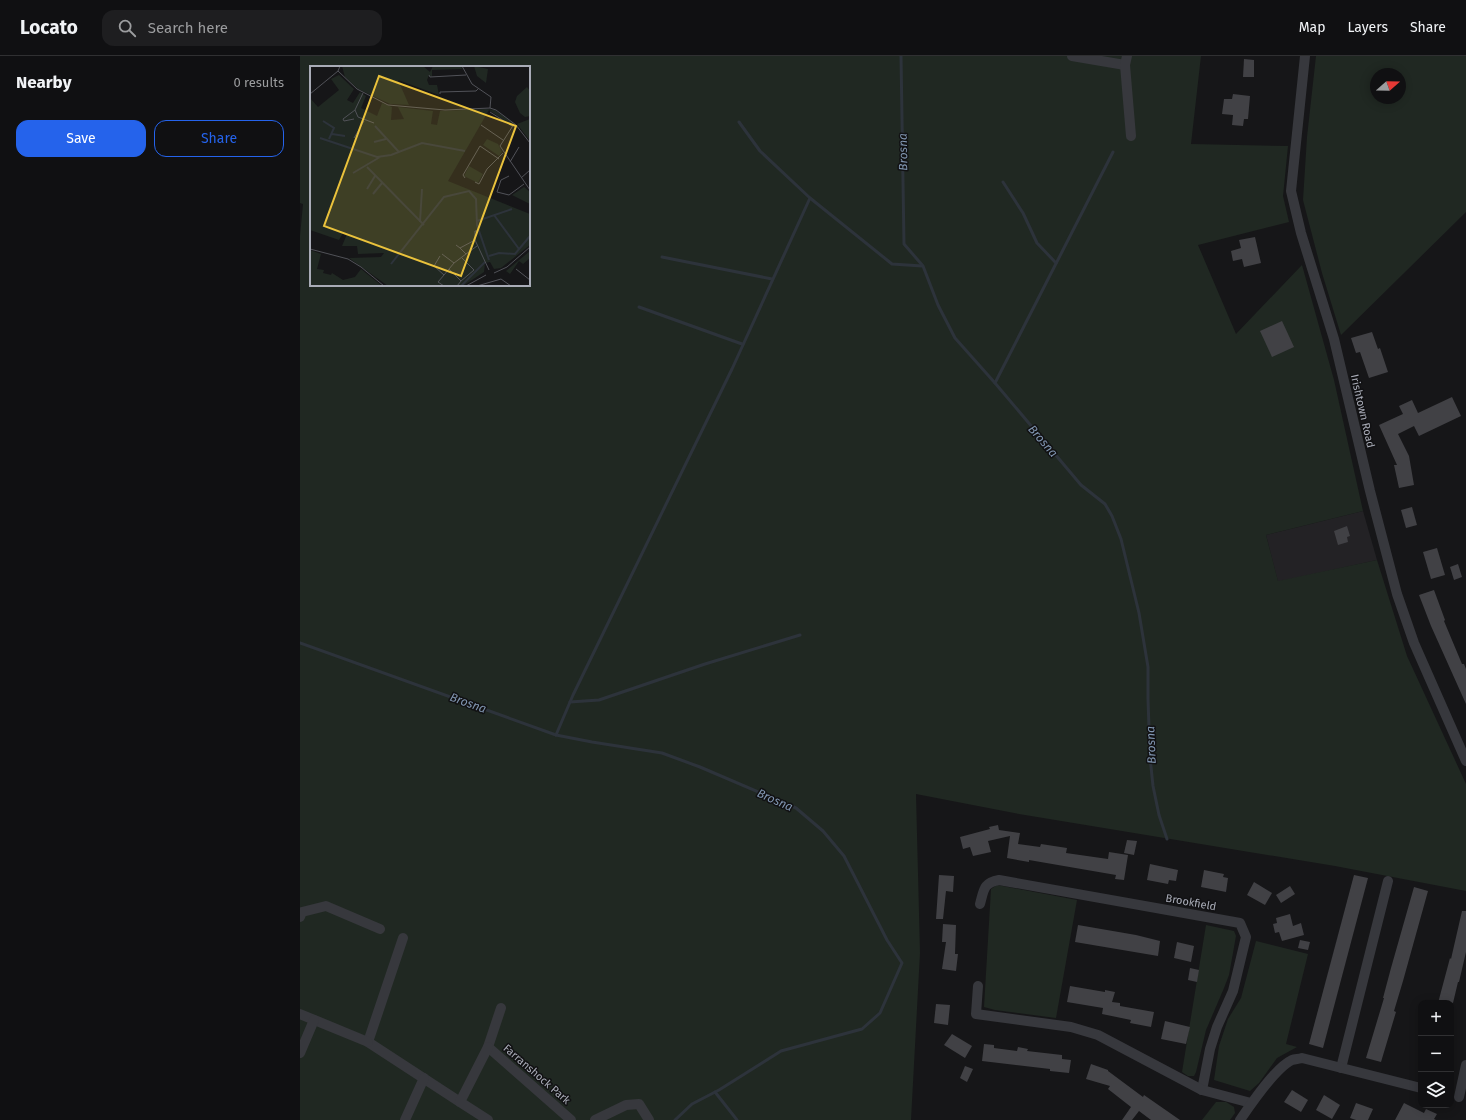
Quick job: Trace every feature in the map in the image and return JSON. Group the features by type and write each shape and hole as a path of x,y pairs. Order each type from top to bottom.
{"street":[{"path":"1072,56 1126,61 1131,136"},
{"name":"Irishtown Road","path":"1306,56 1291,191 1301,233 1334,339 1370,491 1397,594 1414,643 1466,761"},
{"name":"Brookfield","path":"980,904 985,888 990,882 999,880 1240,923 1246,937 1233,991 1217,1027 1210,1049 1202,1090"},
{"path":"1341,1068 1388,881"},
{"path":"300,917 302,912 326,906 380,929"},
{"path":"368,1042 403,938"},
{"path":"978,986 976,1014 1071,1027 1098,1035 1202,1090 1252,1103"},
{"name":"Farranshock Park","path":"460,1102 488,1046 501,1008"},
{"path":"300,1014 368,1042 488,1120"},
{"path":"300,1053 314,1020"},
{"name":"Farranshock Park","path":"488,1046 571,1120"},
{"path":"1240,1120 1281,1068 1292,1060 1302,1058 1418,1087"},
{"path":"1459,1097 1466,1065"},
{"path":"405,1120 424,1078"},
{"path":"595,1120 626,1106 639,1104 648,1120"}],"shaded area":[{"path":"300,56 1201,56 1191,144 1288,146 1283,196 1289,222 1198,245 1236,334 1302,265 1334,380 1363,511 1266,535 1278,581 1377,560 1407,656 1466,784 1466,891 1335,866 1019,814 916,794 920,953 911,1120 300,1120 300,236 303,204 300,203"},
{"path":"1316,56 1466,56 1466,212 1341,335 1322,273 1303,200 1307,137"},
{"path":"1363,511 1377,560 1278,582 1266,535"},
{"path":"997,885 1077,900 1056,1018 995,1010 984,1007 991,889"},
{"path":"1206,925 1234,931 1236,936 1229,975 1206,1030 1196,1072 1194,1076 1188,1076 1182,1072"},
{"path":"1256,941 1308,954 1286,1044 1297,1047 1277,1058 1259,1083 1250,1091 1214,1080 1219,1046 1228,1019 1241,998"},
{"path":"1216,1102 1226,1102 1234,1107 1235,1113 1230,1120 1202,1120"}],"building":[{"path":"1244,59 1254,60 1254,77 1243,77"},
{"path":"1233,94 1250,96 1248,119 1244,119 1243,126 1232,125 1233,115 1222,114 1224,99 1232,99"},
{"path":"1255,237 1261,263 1244,267 1242,259 1233,261 1231,251 1241,248 1239,240"},
{"path":"1282,321 1294,347 1272,357 1260,331"},
{"path":"1372,332 1378,349 1380,348 1388,372 1369,378 1360,352 1356,353 1351,338"},
{"path":"1452,397 1461,416 1419,436 1414,426 1398,434 1409,456 1414,485 1399,488 1394,465 1397,465 1379,425 1403,414 1399,406 1412,400 1418,413"},
{"path":"1412,507 1417,525 1406,528 1401,510"},
{"path":"1347,526 1350,536 1347,537 1348,542 1338,545 1334,531"},
{"path":"1437,548 1445,575 1431,579 1423,552"},
{"path":"1458,564 1462,577 1454,580 1450,567"},
{"path":"1434,590 1445,620 1444,621 1462,664 1464,664 1466,669 1466,704 1431,626 1419,595"},
{"path":"998,825 999,830 1020,833 1018,844 1040,847 1041,844 1067,848 1066,853 1108,859 1109,852 1128,855 1124,880 1115,879 1116,875 1029,860 1029,862 1007,858 1010,836 988,841 991,852 973,856 970,847 963,849 960,837 990,829 989,827"},
{"path":"1127,840 1137,841 1134,855 1124,853"},
{"path":"1150,864 1178,870 1176,881 1169,880 1168,884 1147,880"},
{"path":"1204,870 1224,874 1223,877 1228,878 1226,892 1201,887"},
{"path":"939,875 954,876 953,892 946,891 943,919 936,919"},
{"path":"1354,875 1368,878 1323,1048 1309,1044"},
{"path":"1254,882 1272,893 1265,905 1247,895"},
{"path":"1290,886 1295,894 1281,903 1276,895"},
{"path":"1414,887 1428,891 1394,1011 1396,1012 1381,1062 1366,1058"},
{"path":"1462,911 1466,911 1466,952 1454,1000 1439,1000 1450,958 1451,959"},
{"path":"1290,914 1293,926 1301,923 1304,935 1282,941 1279,932 1275,933 1273,924 1277,923 1276,918"},
{"path":"943,924 956,925 955,954 958,954 956,971 942,969 946,942 942,942"},
{"path":"1078,925 1136,935 1160,941 1158,956 1075,942"},
{"path":"1300,940 1310,942 1308,950 1298,948"},
{"path":"1177,942 1194,946 1191,962 1174,958"},
{"path":"1190,968 1199,970 1197,982 1188,980"},
{"path":"1070,986 1105,992 1105,990 1115,992 1112,1002 1120,1003 1120,1006 1154,1012 1151,1027 1130,1023 1131,1020 1102,1014 1103,1008 1067,1002"},
{"path":"936,1004 950,1005 948,1025 934,1023"},
{"path":"1165,1021 1190,1027 1186,1044 1161,1039"},
{"path":"952,1034 972,1046 965,1058 944,1045"},
{"path":"984,1044 994,1045 994,1048 1017,1051 1018,1047 1028,1049 1027,1051 1062,1055 1062,1059 1071,1060 1069,1073 1050,1071 1050,1069 982,1061"},
{"path":"1091,1064 1108,1070 1143,1097 1144,1095 1180,1120 1151,1120 1139,1111 1132,1120 1122,1120 1131,1107 1108,1089 1110,1086 1086,1079"},
{"path":"965,1066 973,1069 967,1082 960,1078"},
{"path":"1292,1090 1308,1100 1301,1112 1284,1102"},
{"path":"1324,1095 1340,1105 1332,1119 1316,1110"},
{"path":"1356,1103 1373,1109 1368,1120 1356,1120 1350,1118"},
{"path":"1404,1103 1424,1113 1426,1109 1437,1114 1434,1119 1436,1120 1395,1120"}],"waterway":[{"name":"Brosna","path":"901,56 904,244 923,266 938,305 955,338 1081,485 1105,504 1112,516 1121,539 1139,613 1148,667 1150,757 1153,786 1159,815 1167,839"},
{"path":"739,122 760,151 810,198 892,264 922,266"},
{"path":"995,383 1113,152"},
{"path":"1003,182 1023,213 1037,243 1056,263"},
{"path":"556,735 573,695 732,369 810,198"},
{"path":"662,257 772,279"},
{"path":"639,307 742,344"},
{"path":"570,702 599,700 705,664 800,635"},
{"name":"Brosna","path":"300,643 556,735 662,753 700,767 796,808 823,831 844,856 887,940 902,963 880,1013 862,1029 781,1051 719,1090 692,1104 675,1120"},
{"path":"715,1092 737,1120"}]}
